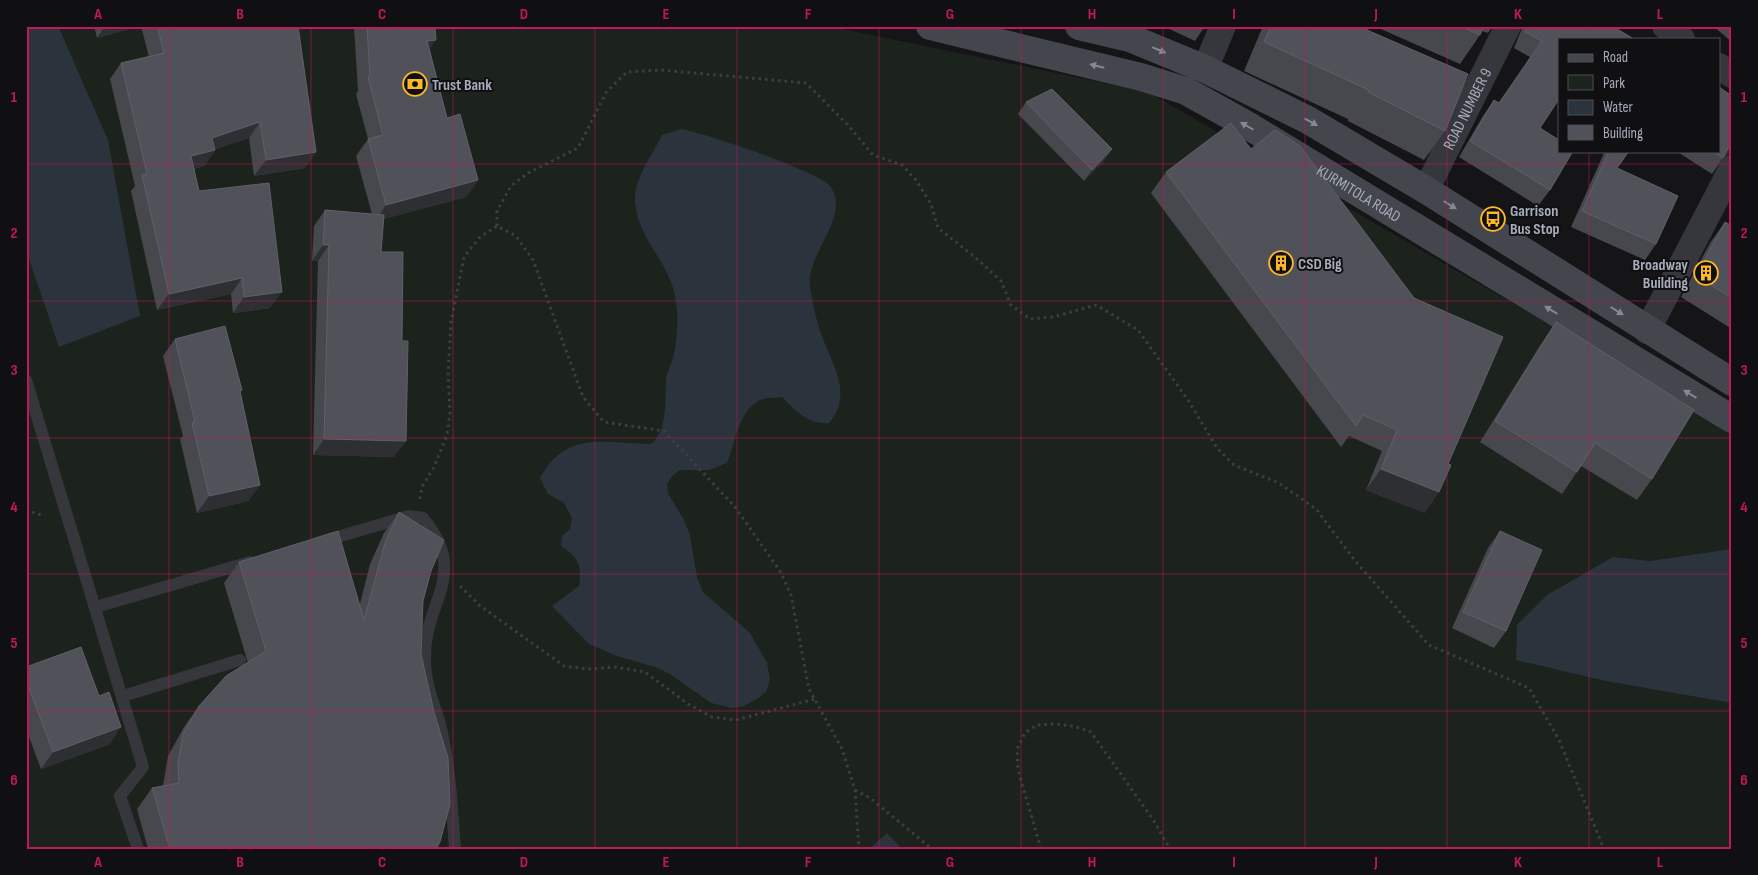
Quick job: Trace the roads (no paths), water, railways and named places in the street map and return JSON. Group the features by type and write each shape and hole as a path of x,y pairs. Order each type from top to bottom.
{"main road":[{"name":"KURMITOLA ROAD","path":"930,26 1141,77 1186,91 1247,125 1732,419"},
{"path":"1079,26 1130,38 1205,68 1308,120 1426,190 1647,331 1732,382"}],"street":[{"path":"1205,68 1223,26"},
{"name":"ROAD NUMBER 9","path":"1426,190 1508,26"},
{"path":"1665,26 1681,38"},
{"path":"1720,67 1732,75"},
{"path":"1647,331 1732,168"}],"lane":[{"path":"26,380 143,767 120,796 138,849"},
{"path":"314,544 409,516 422,518 432,529 442,546 446,571 427,630 425,661 428,690 440,724 450,784 455,849"},
{"path":"96,607 267,558"},
{"path":"123,696 240,660"}],"water":[{"path":"26,26 58,26 108,140 140,316 59,347 26,250"},
{"path":"681,129 735,145 805,172 830,186 835,198 836,210 815,261 811,273 810,286 819,328 839,379 840,401 836,412 829,423 815,422 803,416 782,397 763,399 755,403 743,417 727,463 709,470 680,470 673,475 667,484 668,493 684,520 690,535 697,577 703,592 750,633 767,663 770,679 766,692 744,706 732,708 711,703 670,674 658,668 617,656 589,644 552,606 579,586 580,573 575,558 561,546 562,536 570,529 572,518 564,503 548,494 540,478 551,462 562,452 575,446 603,442 651,444 660,431 663,423 666,379 673,358 676,340 677,309 671,282 640,224 635,193 644,167 662,135"},
{"path":"1732,549 1732,703 1606,681 1516,660 1517,625 1547,595 1613,557 1650,561"},
{"path":"887,833 902,849 870,848"}],"place":[{"name":"Trust Bank","path":"415,84"},
{"name":"Garrison Bus Stop","path":"1493,219"},
{"name":"CSD Big","path":"1281,263"},
{"name":"Broadway Building","path":"1706,273"}]}
